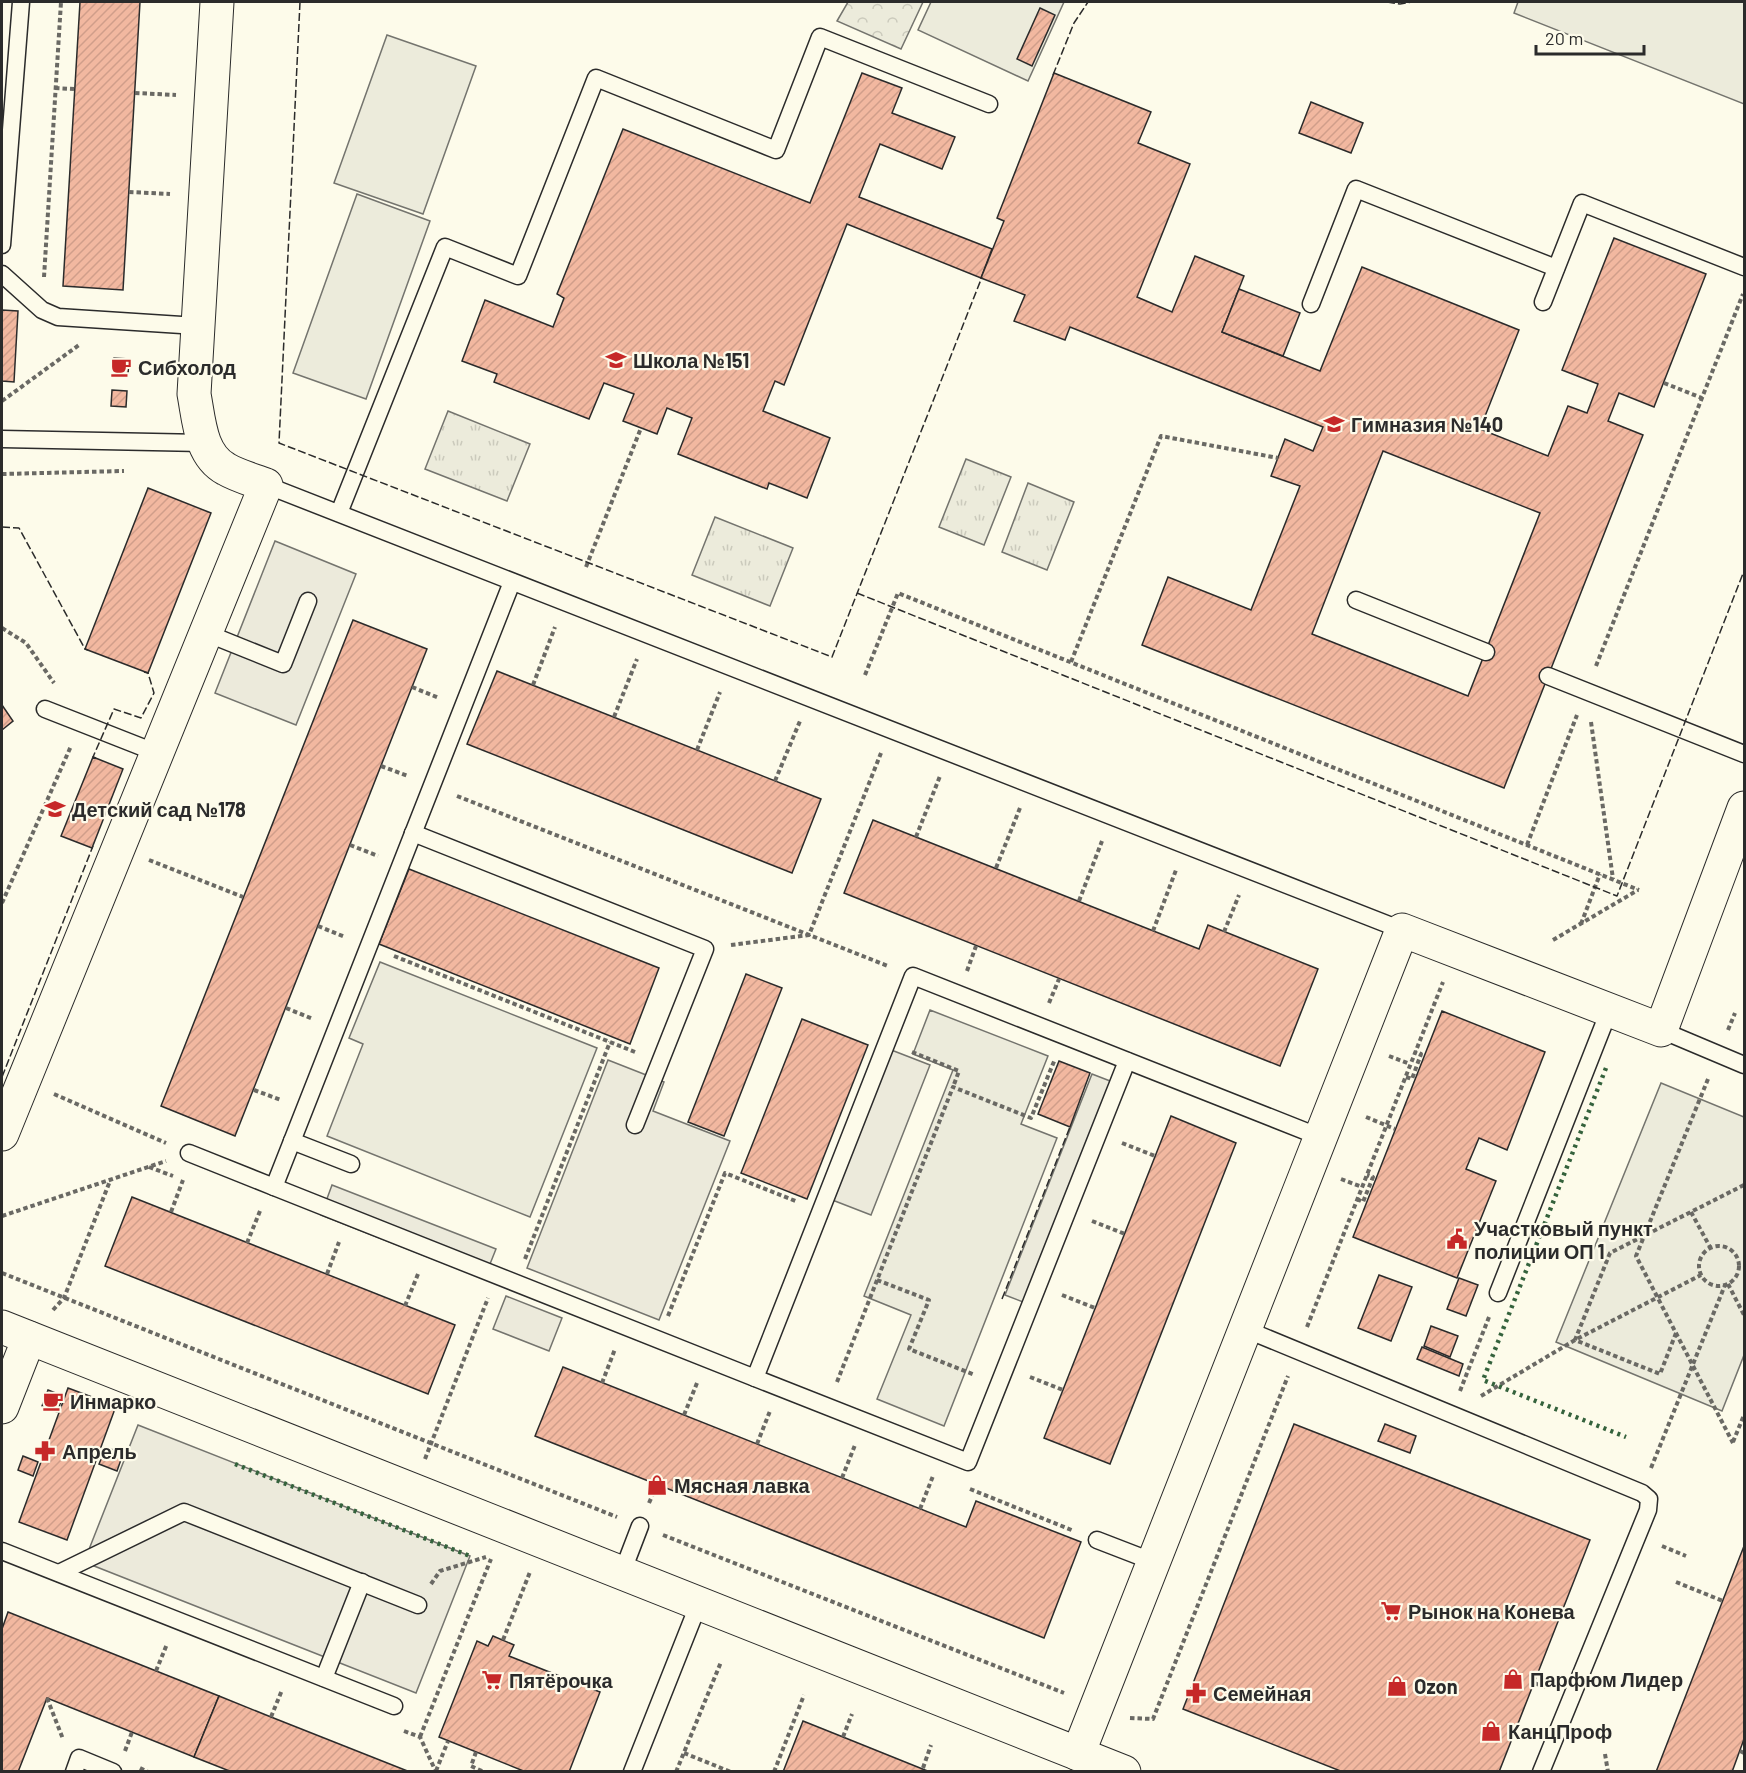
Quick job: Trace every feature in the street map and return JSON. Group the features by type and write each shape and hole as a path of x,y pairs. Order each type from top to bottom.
{"street":[{"path":"2,1134 266,485 224,469 210,455 203,443 194,394 217,2"},
{"path":"2,1407 15,1332 699,1603 1099,1765 1154,1562 1402,930 1661,1030 1744,808"}],"lane":[{"path":"2,245 21,2"},
{"path":"339,513 445,247 518,276 596,78 776,150 820,37 989,104"},
{"path":"1311,304 1356,189 1556,268"},
{"path":"1543,302 1582,203 1744,267"},
{"path":"2,274 42,310 58,318 197,326"},
{"path":"2,439 203,443"},
{"path":"266,485 1402,930"},
{"path":"274,1187 512,582"},
{"path":"1356,600 1486,652"},
{"path":"206,633 283,664 308,601"},
{"path":"1548,676 1744,754"},
{"path":"45,709 157,753"},
{"path":"413,833 705,949 635,1125"},
{"path":"755,1378 914,976 1320,1137"},
{"path":"1498,1293 1609,1011"},
{"path":"1661,1030 1744,1065"},
{"path":"189,1154 968,1462 1127,1061"},
{"path":"292,1141 351,1164"},
{"path":"1245,1329 1642,1493 1649,1499 1648,1510 1541,1772"},
{"path":"59,1573 184,1512 418,1605"},
{"path":"622,1573 640,1526"},
{"path":"1097,1540 1154,1562"},
{"path":"2,1551 394,1706"},
{"path":"324,1678 362,1582"},
{"path":"632,1772 699,1603"},
{"path":"74,1772 79,1758 113,1772"}],"path":[{"path":"42,310 61,2"},
{"path":"55,88 74,89"},
{"path":"135,93 178,95"},
{"path":"129,192 172,194"},
{"path":"1527,844 1744,290"},
{"path":"2,401 113,321"},
{"path":"1664,383 1702,398"},
{"path":"586,567 640,428"},
{"path":"1071,662 1161,436 1278,458"},
{"path":"2,474 131,471"},
{"path":"865,675 898,593 1639,890 1553,940"},
{"path":"533,685 556,624"},
{"path":"2,628 26,643 81,723 2,903"},
{"path":"614,717 638,657"},
{"path":"412,687 449,702"},
{"path":"697,750 721,689"},
{"path":"1586,692 1613,879"},
{"path":"775,781 800,721"},
{"path":"809,935 890,730"},
{"path":"381,766 914,976"},
{"path":"916,837 940,776"},
{"path":"996,868 1020,808"},
{"path":"1078,901 1102,841"},
{"path":"351,845 387,859"},
{"path":"118,848 243,897"},
{"path":"1153,931 1176,870"},
{"path":"1581,924 1600,874"},
{"path":"1224,932 1239,895"},
{"path":"318,926 586,1029 610,1042 660,1062"},
{"path":"705,949 809,935"},
{"path":"286,1008 323,1022"},
{"path":"1735,1013 1636,1256 1733,1443 1744,1415"},
{"path":"953,1087 1031,1118 1064,1036"},
{"path":"515,1283 610,1042"},
{"path":"827,1407 959,1071 887,1042"},
{"path":"1406,1077 1412,1079 1418,1067 1421,1054 1415,1052"},
{"path":"24,1080 189,1154"},
{"path":"254,1089 291,1104"},
{"path":"1387,1126 1395,1129"},
{"path":"1118,1141 1155,1156"},
{"path":"2,1216 189,1154"},
{"path":"659,1340 725,1173 820,1211"},
{"path":"1357,1199 1363,1202 1370,1190 1373,1177 1367,1175"},
{"path":"15,1332 64,1298 110,1180"},
{"path":"171,1212 183,1180"},
{"path":"1575,1340 1610,1253 1744,1185"},
{"path":"248,1243 260,1211"},
{"path":"1691,1212 1710,1247"},
{"path":"1087,1219 1125,1234"},
{"path":"327,1274 339,1242"},
{"path":"1642,1493 1727,1285 1737,1275 1739,1269 1734,1251 1722,1245 1710,1247 1704,1251 1699,1263 1701,1275 1711,1285 1727,1285"},
{"path":"1737,1256 1744,1252"},
{"path":"2,1273 1112,1712 1153,1719"},
{"path":"405,1306 418,1274"},
{"path":"413,1490 497,1275"},
{"path":"1451,1414 1575,1340 1701,1275"},
{"path":"878,1280 928,1300 909,1349 976,1375 980,1366"},
{"path":"1727,1285 1744,1315"},
{"path":"1058,1293 1095,1308"},
{"path":"1451,1414 1498,1293"},
{"path":"1575,1340 1660,1374 1676,1333"},
{"path":"602,1383 615,1348"},
{"path":"1025,1375 1063,1390"},
{"path":"684,1415 697,1381"},
{"path":"757,1444 771,1410"},
{"path":"842,1478 855,1444"},
{"path":"920,1509 933,1474"},
{"path":"979,1493 1097,1540"},
{"path":"418,1605 440,1570 492,1555 420,1737 436,1771"},
{"path":"504,1640 531,1571"},
{"path":"1676,1582 1723,1601"},
{"path":"676,1772 721,1662"},
{"path":"774,1772 804,1695"},
{"path":"47,1698 64,1738"},
{"path":"843,1737 852,1714"},
{"path":"436,1771 448,1741"},
{"path":"922,1768 931,1745"},
{"path":"476,1752 471,1766 484,1772"},
{"path":"684,1753 731,1772"},
{"path":"1605,1754 1608,1772"}],"green space":[{"path":"848,2 923,2 901,49 837,21"},
{"path":"931,2 1064,2 1028,81 918,30"},
{"path":"1518,2 1744,2 1744,104 1514,13"},
{"path":"387,35 476,66 423,214 334,183"},
{"path":"357,194 430,221 366,399 293,373"},
{"path":"448,411 530,444 507,501 425,469"},
{"path":"966,459 1011,477 984,545 939,527"},
{"path":"1028,483 1074,502 1047,570 1002,552"},
{"path":"715,517 793,548 770,606 692,575"},
{"path":"380,962 597,1048 530,1217 327,1136 363,1044 349,1038"},
{"path":"930,1010 1048,1056 1021,1124 1057,1138 944,1426 877,1399 911,1315 864,1296 953,1070 913,1054"},
{"path":"1661,1083 1744,1117 1744,1355 1722,1411 1556,1342"}],"shaded area":[{"path":"275,541 356,574 296,725 215,693"},
{"path":"881,1046 930,1065 871,1215 822,1196"},
{"path":"608,1060 664,1082 653,1111 730,1141 659,1320 527,1268"},
{"path":"1092,1074 1123,1086 1036,1307 1005,1295"},
{"path":"332,1185 496,1249 484,1279 321,1215"},
{"path":"506,1296 562,1318 549,1351 493,1329"},
{"path":"138,1425 470,1556 416,1693 84,1562"}],"building":[{"path":"80,2 140,2 123,290 63,286"},
{"path":"1040,8 1055,15 1032,66 1017,59"},
{"path":"862,73 902,88 892,113 955,137 942,169 880,144 859,197 992,249 981,278 847,224 784,385 775,381 763,411 830,438 807,498 769,483 767,489 678,454 692,418 667,408 657,434 623,421 634,394 604,383 589,419 494,382 497,374 462,361 485,300 553,327 564,298 557,294 623,129 810,203"},
{"path":"1054,73 1151,112 1138,143 1190,164 1137,297 1172,312 1195,256 1244,276 1222,332 1320,371 1362,267 1519,330 1480,429 1548,456 1568,406 1587,413 1598,384 1562,370 1614,238 1706,274 1654,407 1619,393 1608,421 1643,435 1504,788 1142,645 1168,577 1251,610 1300,486 1271,476 1285,439 1313,451 1323,427 1070,327 1065,340 1014,321 1025,295 981,278 1004,221 997,218","holes":["1383,451 1540,513 1468,696 1312,634"]},
{"path":"1311,102 1363,123 1351,153 1299,133"},
{"path":"1239,289 1300,313 1283,356 1222,332"},
{"path":"2,310 18,311 14,382 2,381"},
{"name":"Сибхолод","path":"114,358 129,359 128,375 113,374"},
{"path":"112,390 127,391 126,407 111,406"},
{"path":"148,488 211,513 148,673 85,649"},
{"path":"353,620 427,649 235,1136 161,1106"},
{"path":"497,671 821,799 792,873 467,744"},
{"path":"2,705 13,721 2,730"},
{"path":"93,757 123,769 92,848 61,836"},
{"path":"873,820 1199,949 1208,925 1318,969 1280,1066 844,893"},
{"path":"409,869 659,968 630,1044 379,944"},
{"path":"746,974 782,988 724,1136 688,1122"},
{"path":"1442,1011 1545,1052 1507,1150 1479,1138 1466,1169 1496,1181 1457,1278 1353,1237"},
{"path":"802,1019 868,1045 807,1199 741,1173"},
{"path":"1059,1061 1090,1073 1070,1127 1038,1114"},
{"path":"1171,1116 1236,1143 1110,1464 1044,1438"},
{"path":"132,1197 455,1325 428,1394 105,1266"},
{"path":"1379,1275 1412,1287 1391,1341 1358,1328"},
{"path":"1459,1278 1478,1285 1466,1316 1447,1309"},
{"path":"1431,1326 1458,1336 1450,1357 1424,1346"},
{"path":"1422,1347 1463,1364 1459,1376 1417,1359"},
{"path":"563,1367 966,1527 976,1501 1081,1542 1044,1638 535,1436"},
{"path":"68,1388 116,1406 67,1540 19,1522"},
{"name":"Инмарко","path":"48,1390 63,1396 57,1412 42,1406"},
{"name":"Рынок на Конева","path":"1294,1424 1590,1540 1499,1772 1343,1772 1183,1709"},
{"path":"1385,1424 1416,1436 1410,1453 1378,1441"},
{"path":"106,1447 123,1454 117,1471 99,1464"},
{"path":"23,1456 38,1462 33,1476 18,1470"},
{"path":"1744,1546 1744,1739 1732,1772 1656,1772"},
{"path":"8,1612 219,1696 194,1757 47,1698 18,1772 2,1772 2,1629"},
{"path":"493,1636 514,1645 509,1656 600,1692 569,1772 526,1772 439,1737 477,1641 488,1646"},
{"path":"219,1696 410,1772 232,1772 194,1757"},
{"path":"803,1721 843,1737 930,1772 783,1772"}],"hedge":[{"path":"1606,1068 1483,1380 1626,1437"},
{"path":"235,1464 470,1556"}],"fence":[{"path":"300,2 279,443 832,657 982,277"},
{"path":"1053,75 1074,23 1088,2"},
{"path":"1387,2 1400,4 1412,2"},
{"path":"2,527 19,528 85,649 88,650"},
{"path":"857,593 1617,896 1744,571"},
{"path":"96,758 93,757 114,709 141,718 154,693 148,673 144,672"},
{"path":"2,1077 93,846"},
{"path":"1002,1299 1070,1127"}],"place":[{"name":"Школа №151","path":"616,360"},
{"name":"Сибхолод","path":"121,367"},
{"name":"Гимназия №140","path":"1334,424"},
{"name":"Детский сад №178","path":"55,809"},
{"name":"Участковый пункт полиции ОП 1","path":"1457,1239"},
{"name":"Инмарко","path":"53,1401"},
{"name":"Апрель","path":"45,1451"},
{"name":"Мясная лавка","path":"657,1485"},
{"name":"Рынок на Конева","path":"1391,1611"},
{"name":"Парфюм Лидер","path":"1513,1679"},
{"name":"Пятёрочка","path":"492,1680"},
{"name":"Ozon","path":"1397,1686"},
{"name":"Семейная","path":"1196,1693"},
{"name":"КанцПроф","path":"1491,1731"}]}
